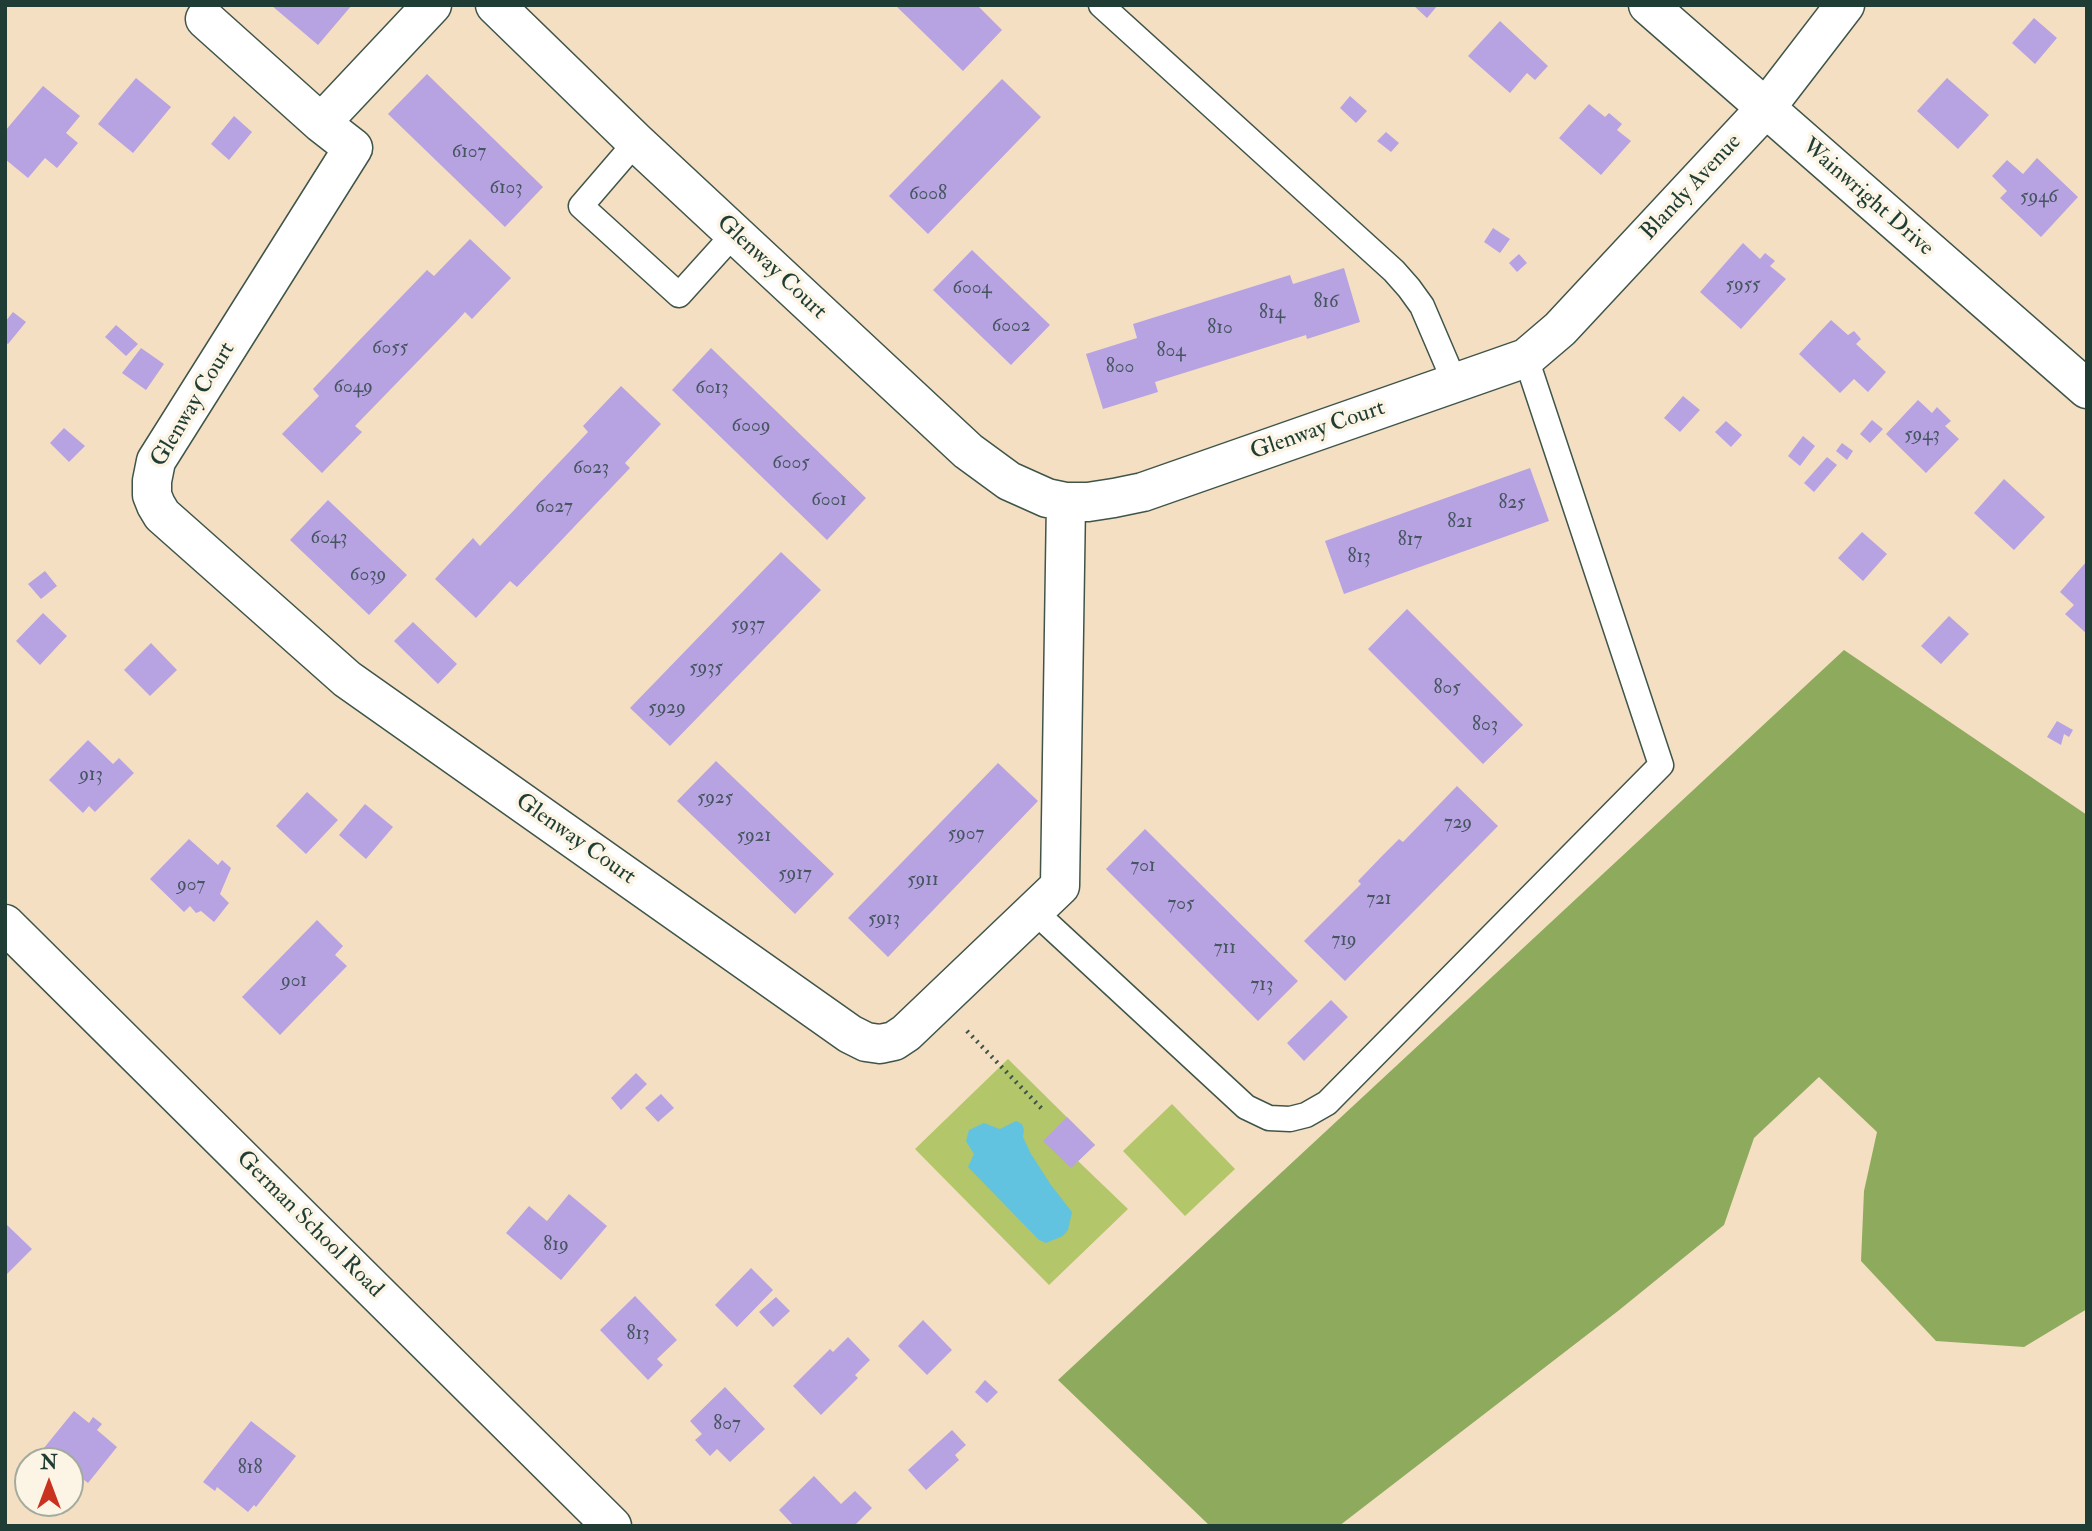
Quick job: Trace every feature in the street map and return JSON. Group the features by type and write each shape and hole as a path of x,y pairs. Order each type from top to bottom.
{"street":[{"path":"321,123 432,5"},
{"name":"Glenway Court","path":"495,5 636,142 968,451 1010,481 1046,498 1066,502 1101,500 1143,492 1526,358"},
{"name":"Wainwright Drive","path":"1648,5 2087,389"},
{"name":"Blandy Avenue","path":"1526,358 1560,329 1765,109 1845,5"},
{"name":"Glenway Court","path":"205,19 321,123 353,148 156,461 152,495 162,515 347,679 850,1034 866,1042 880,1044 894,1041 906,1033 1060,886 1066,502"},
{"name":"German School Road","path":"5,923 612,1526"}],"lane":[{"path":"1101,5 1394,271 1422,306 1455,383"},
{"path":"636,142 582,206 679,295 734,234"},
{"path":"1034,911 1246,1107 1269,1118 1290,1119 1306,1115 1327,1103 1661,765 1526,358"}],"path":[{"path":"939,1003 1043,1110"}],"green space":[{"path":"1844,650 2087,815 2087,1309 2024,1347 1936,1341 1861,1261 1864,1191 1877,1132 1819,1077 1754,1138 1724,1225 1618,1311 1339,1526 1210,1526 1058,1380"},
{"path":"1008,1059 1095,1145 1078,1161 1128,1209 1049,1285 915,1149"},
{"path":"1172,1104 1235,1169 1185,1216 1123,1151"}],"water":[{"path":"1016,1121 1022,1124 1023,1137 1031,1154 1072,1212 1068,1230 1063,1236 1046,1243 1039,1240 968,1167 974,1154 966,1141 969,1130 984,1123 1000,1129"}],"building":[{"path":"271,5 352,5 318,45"},
{"path":"895,5 977,5 1002,30 963,71"},
{"path":"1413,5 1438,5 1427,18"},
{"path":"2034,18 2057,38 2035,64 2012,43"},
{"path":"1500,21 1548,66 1535,80 1527,73 1510,93 1468,56"},
{"path":"427,74 543,187 505,227 388,114"},
{"path":"136,78 171,107 133,153 98,124"},
{"path":"1947,78 1989,115 1958,149 1917,111"},
{"path":"1002,79 1041,117 928,234 889,196"},
{"path":"43,86 80,116 66,133 78,143 57,168 45,158 28,178 5,159 5,131"},
{"path":"1350,96 1367,111 1356,123 1340,108"},
{"path":"1589,104 1605,117 1609,113 1622,124 1617,130 1631,141 1601,175 1559,138"},
{"path":"234,116 252,132 229,160 211,144"},
{"path":"1386,132 1399,143 1391,152 1377,141"},
{"path":"2037,158 2078,197 2041,237 2000,198 2007,191 1992,176 2007,160 2023,174"},
{"path":"1493,228 1510,239 1500,253 1484,242"},
{"path":"470,239 511,278 472,319 465,312 355,426 362,432 322,473 282,434 319,396 313,389 427,270 434,276"},
{"path":"1743,243 1760,259 1765,253 1775,261 1770,266 1786,279 1741,329 1700,292"},
{"path":"972,250 1050,325 1011,365 933,290"},
{"path":"1519,254 1527,263 1517,272 1509,263"},
{"path":"1344,268 1360,322 1307,339 1306,335 1155,382 1158,392 1103,409 1086,354 1137,338 1133,324 1290,275 1293,284"},
{"path":"13,312 26,322 8,344 5,342 5,322"},
{"path":"1831,320 1848,335 1854,331 1861,339 1856,344 1886,372 1868,392 1854,379 1840,393 1799,354"},
{"path":"116,325 138,344 126,356 105,337"},
{"path":"141,348 164,364 146,390 122,373"},
{"path":"711,348 866,498 827,540 672,390"},
{"path":"621,386 661,424 625,463 630,468 517,587 510,581 476,618 435,579 473,538 480,546 588,432 583,426"},
{"path":"1683,396 1700,410 1680,432 1664,418"},
{"path":"1918,400 1932,413 1937,407 1951,421 1945,426 1959,439 1926,473 1886,434"},
{"path":"1872,420 1883,429 1870,443 1860,434"},
{"path":"1726,421 1742,435 1731,447 1715,432"},
{"path":"64,428 85,446 69,462 50,443"},
{"path":"1803,436 1815,446 1800,466 1788,456"},
{"path":"1842,443 1853,451 1847,460 1836,451"},
{"path":"1827,457 1837,465 1814,492 1804,483"},
{"path":"1530,468 1549,521 1344,594 1325,541"},
{"path":"2004,479 2045,517 2014,550 1974,513"},
{"path":"328,500 407,575 369,615 290,540"},
{"path":"1862,532 1887,554 1863,581 1838,558"},
{"path":"781,552 821,590 670,746 630,708"},
{"path":"2087,561 2087,634 2065,614 2074,605 2060,592"},
{"path":"45,571 57,586 41,599 28,584"},
{"path":"1407,609 1523,725 1483,764 1368,649"},
{"path":"43,613 67,636 40,665 16,641"},
{"path":"1949,616 1969,634 1941,664 1921,646"},
{"path":"413,622 457,664 438,684 394,641"},
{"path":"151,643 177,670 150,696 124,670"},
{"path":"2057,721 2073,730 2069,737 2064,734 2061,745 2047,737"},
{"path":"88,740 113,764 119,758 134,773 95,812 89,806 83,813 49,780"},
{"path":"716,761 834,874 795,914 677,801"},
{"path":"998,763 1038,801 888,957 848,918"},
{"path":"1457,786 1498,826 1345,981 1304,941 1361,884 1358,881 1384,854 1399,839 1403,842"},
{"path":"307,792 338,820 306,854 276,826"},
{"path":"365,804 393,827 366,859 339,835"},
{"path":"1145,829 1298,981 1258,1021 1106,869"},
{"path":"189,839 218,865 222,860 231,868 220,894 229,903 214,922 201,911 196,913 190,906 184,912 150,879"},
{"path":"317,920 343,946 335,955 347,966 280,1035 242,997"},
{"path":"1331,1000 1348,1017 1304,1061 1287,1043"},
{"path":"636,1073 647,1084 621,1110 611,1098"},
{"path":"661,1094 674,1108 658,1122 645,1108"},
{"path":"1067,1117 1095,1145 1071,1168 1043,1141"},
{"path":"569,1194 607,1226 561,1280 506,1233 529,1206 547,1221"},
{"path":"7,1225 32,1249 5,1276 5,1227"},
{"path":"751,1268 773,1290 737,1327 715,1305"},
{"path":"635,1296 677,1340 657,1359 663,1365 648,1380 600,1330"},
{"path":"776,1297 790,1311 773,1327 759,1312"},
{"path":"923,1320 952,1350 927,1375 898,1346"},
{"path":"848,1337 870,1360 855,1375 858,1378 821,1415 793,1386 830,1349 833,1352"},
{"path":"985,1380 998,1392 987,1403 975,1392"},
{"path":"725,1387 765,1429 730,1462 717,1449 710,1456 695,1440 702,1434 690,1421"},
{"path":"74,1411 89,1423 93,1417 102,1424 97,1430 117,1447 88,1483 84,1480 84,1447 45,1447"},
{"path":"251,1421 296,1456 256,1507 254,1505 248,1512 217,1487 215,1491 203,1482"},
{"path":"952,1430 966,1445 955,1455 959,1460 926,1490 908,1470"},
{"path":"814,1476 841,1504 855,1491 872,1508 854,1526 794,1526 779,1510"}]}
